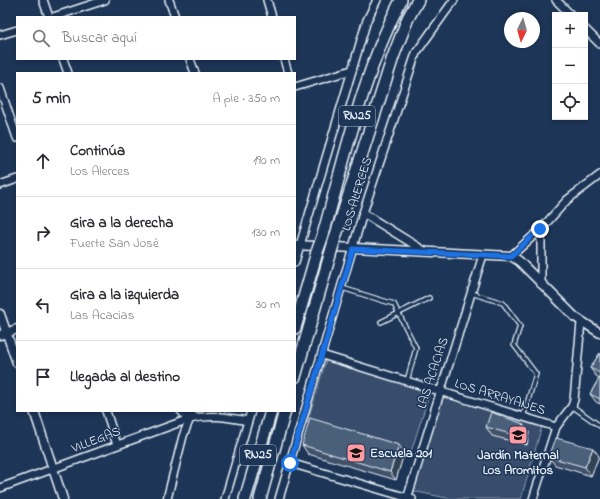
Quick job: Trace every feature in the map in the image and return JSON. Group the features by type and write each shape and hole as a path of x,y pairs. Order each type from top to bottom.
{"highway":[{"name":"RN25","path":"296,325 373,64 387,26 401,0"},
{"name":"RN25","path":"296,374 335,238 393,57 408,18 418,0"},
{"name":"RN25","path":"245,499 271,412"},
{"name":"RN25","path":"260,499 285,412"}],"street":[{"path":"43,0 49,16"},
{"path":"56,16 105,0"},
{"path":"169,0 175,16"},
{"path":"267,0 272,16"},
{"path":"296,256 298,245 367,20 377,0"},
{"name":"LOS ALERCES","path":"281,499 290,463 363,213 416,53 454,0"},
{"path":"556,0 568,12"},
{"path":"0,36 16,30"},
{"path":"588,32 600,44"},
{"path":"63,60 68,72"},
{"path":"190,60 195,72"},
{"path":"284,60 288,72"},
{"path":"296,87 352,70"},
{"path":"0,88 16,135"},
{"path":"511,256 540,229 567,200 600,175"},
{"path":"0,185 16,179"},
{"path":"363,213 426,252"},
{"path":"540,229 541,284"},
{"path":"298,245 511,256 519,261 581,322 600,333"},
{"name":"LAS ACACIAS","path":"409,499 440,392 483,254"},
{"path":"0,314 3,334 16,361"},
{"path":"533,499 556,427 572,406 581,322"},
{"path":"3,334 16,329"},
{"name":"LOS ARRAYANES","path":"322,355 556,427"},
{"path":"34,412 64,499"},
{"path":"106,412 117,445"},
{"path":"183,412 189,419"},
{"path":"167,499 189,419 192,412"},
{"path":"225,499 251,412"},
{"name":"VILLEGAS","path":"0,488 203,415 248,421"},
{"path":"290,463 409,499"}],"lane":[{"path":"342,288 394,304 416,348 407,381"},
{"path":"471,293 503,303 520,326 514,345 536,374 523,417"},
{"path":"382,322 429,298"},
{"path":"572,406 600,426"}],"shaded area":[{"path":"326,360 430,392 411,452 307,423"},
{"path":"441,396 542,426 521,499 452,499 412,491"}],"building":[{"path":"600,353 600,373 590,368"},
{"path":"600,377 600,399 590,394"},
{"path":"491,412 523,424 521,437 486,427"},
{"name":"Escuela 201","path":"310,418 399,445 390,472 302,445"},
{"path":"556,438 593,448 585,467 549,457"}],"place":[{"name":"Jardín Maternal Los Aromitos","path":"518,435"},
{"name":"Escuela 201","path":"356,453"}],"route":[{"path":"290,463 353,249 511,256 540,229"}]}
